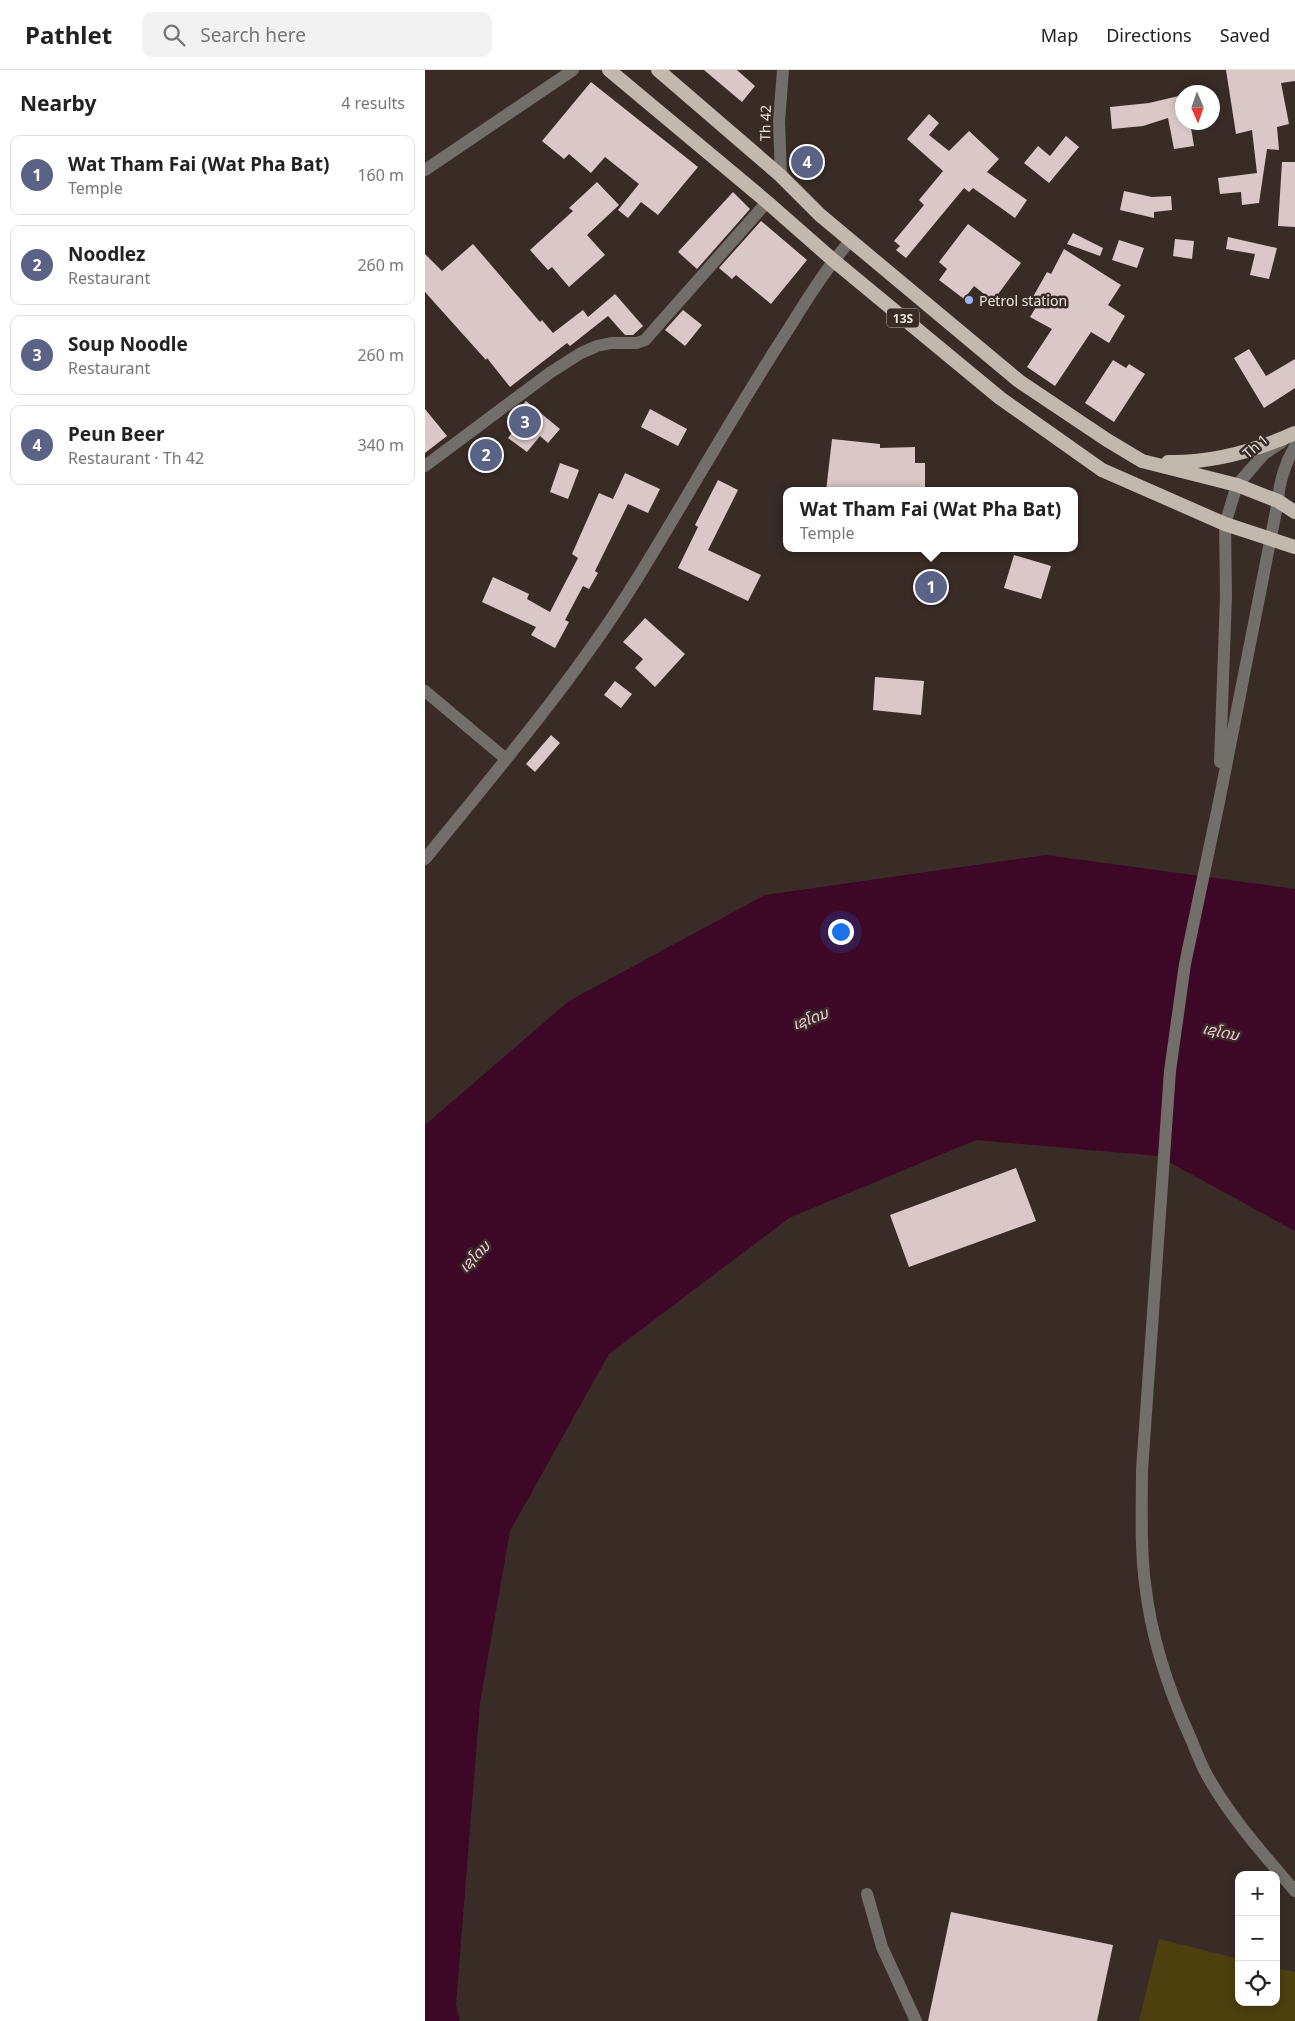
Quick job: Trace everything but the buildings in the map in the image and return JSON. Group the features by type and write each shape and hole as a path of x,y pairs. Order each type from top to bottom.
{"highway":[{"name":"13S","path":"609,70 767,202 833,260 1000,398 1102,470 1225,524 1295,547"},
{"name":"13S","path":"657,70 781,176 820,215 1019,381 1142,461 1237,484 1278,501 1295,512"},
{"path":"1142,461 1184,462 1226,457 1267,446 1295,433"}],"street":[{"path":"425,170 573,70"},
{"name":"Th 42","path":"781,176 779,122 783,70"},
{"path":"425,466 551,372 581,353 597,346 611,343 637,343 645,340 767,202"},
{"path":"425,859 506,760 585,656 635,582 752,386 833,260 851,240"},
{"name":"Th 1","path":"1237,484 1264,454 1295,433"},
{"path":"1295,446 1286,463 1279,487 1271,540 1185,964 1170,1071 1142,1470 1144,1582 1151,1626 1176,1706 1208,1777 1241,1826 1295,1891"},
{"path":"1219,802 1226,596 1225,524 1237,484"},
{"path":"425,691 506,760"},
{"path":"867,1894 882,1947 916,2021"}],"shaded area":[{"path":"1159,1939 1235,1958 1235,2006 1280,2006 1280,1969 1295,1972 1295,2021 1139,2021"}],"water":[{"name":"ເຊໂດນ","path":"1046,855 1295,889 1295,1231 1158,1156 976,1140 789,1218 609,1354 510,1531 480,1703 456,2005 460,2021 425,2021 425,1125 569,1001 765,895"}],"place":[{"name":"Peun Beer","path":"807,162"},
{"name":"Petrol station","path":"969,300"},
{"name":"Soup Noodle","path":"525,422"},
{"name":"Noodlez","path":"486,455"},
{"name":"Wat Tham Fai (Wat Pha Bat)","path":"931,587"}]}
